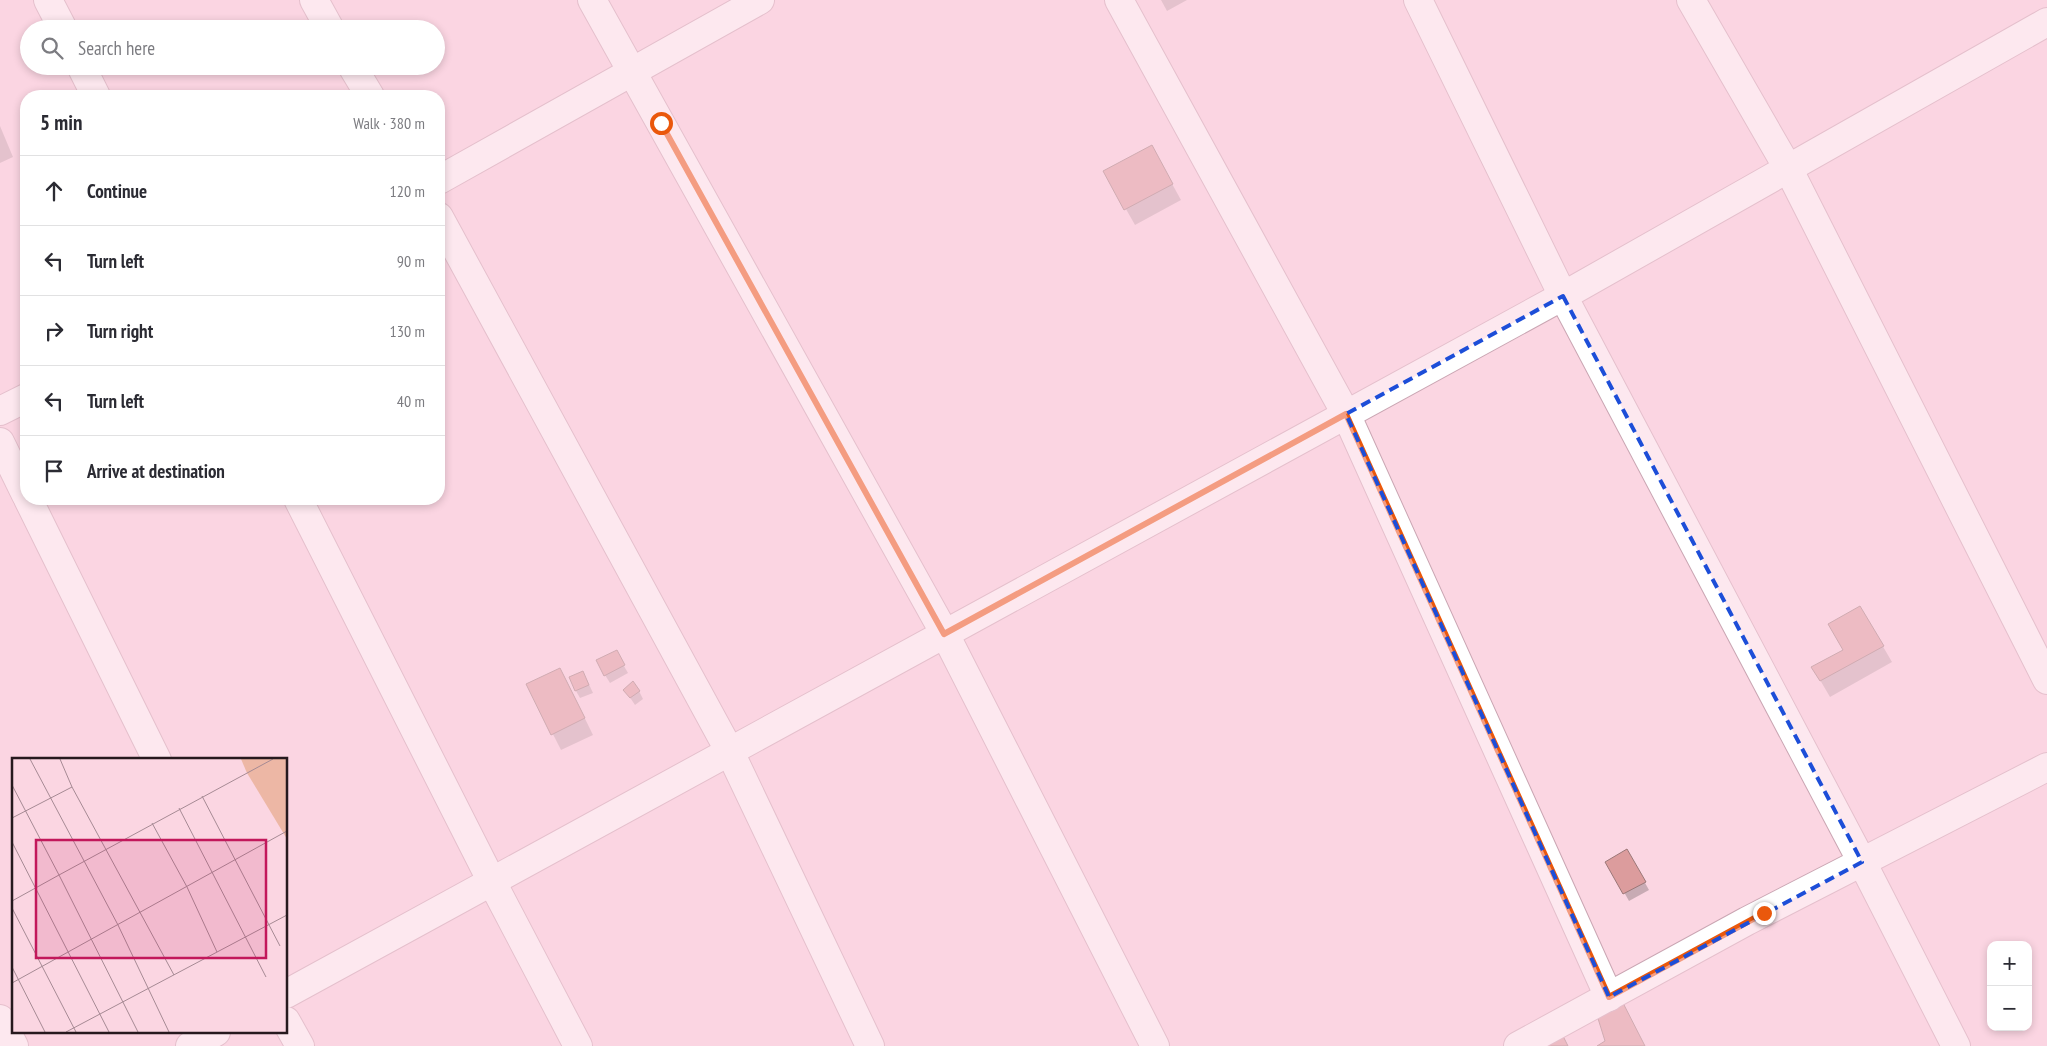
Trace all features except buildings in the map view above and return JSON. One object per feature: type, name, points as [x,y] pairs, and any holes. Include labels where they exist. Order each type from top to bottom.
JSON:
[{"type":"street","points":[[48,0],[58,20]]},
{"type":"street","points":[[314,0],[325,20]]},
{"type":"street","points":[[592,0],[944,634],[1155,1046]]},
{"type":"street","points":[[445,177],[760,0]]},
{"type":"street","points":[[1119,0],[1346,414],[1609,997]]},
{"type":"street","points":[[1418,0],[1563,296],[1862,862],[1956,1046]]},
{"type":"street","points":[[1691,0],[1789,170],[2047,680]]},
{"type":"street","points":[[288,993],[1563,296],[1789,170],[2047,22]]},
{"type":"street","points":[[86,75],[93,90]]},
{"type":"street","points":[[357,75],[366,90]]},
{"type":"street","points":[[445,228],[730,752],[870,1046]]},
{"type":"street","points":[[0,411],[20,401]]},
{"type":"street","points":[[0,442],[20,483]]},
{"type":"street","points":[[31,505],[155,758]]},
{"type":"street","points":[[301,505],[492,882],[578,1046]]},
{"type":"street","points":[[1518,1046],[1862,862],[2047,767]]},
{"type":"street","points":[[0,1019],[14,1046]]},
{"type":"street","points":[[288,1024],[300,1046]]},
{"type":"street","points":[[190,1046],[212,1034]]},
{"type":"highlighted area","points":[[1563,296],[1862,862],[1609,997],[1346,414]]},
{"type":"route","points":[[661,123],[944,634],[1346,414],[1609,997],[1764,913]]}]
